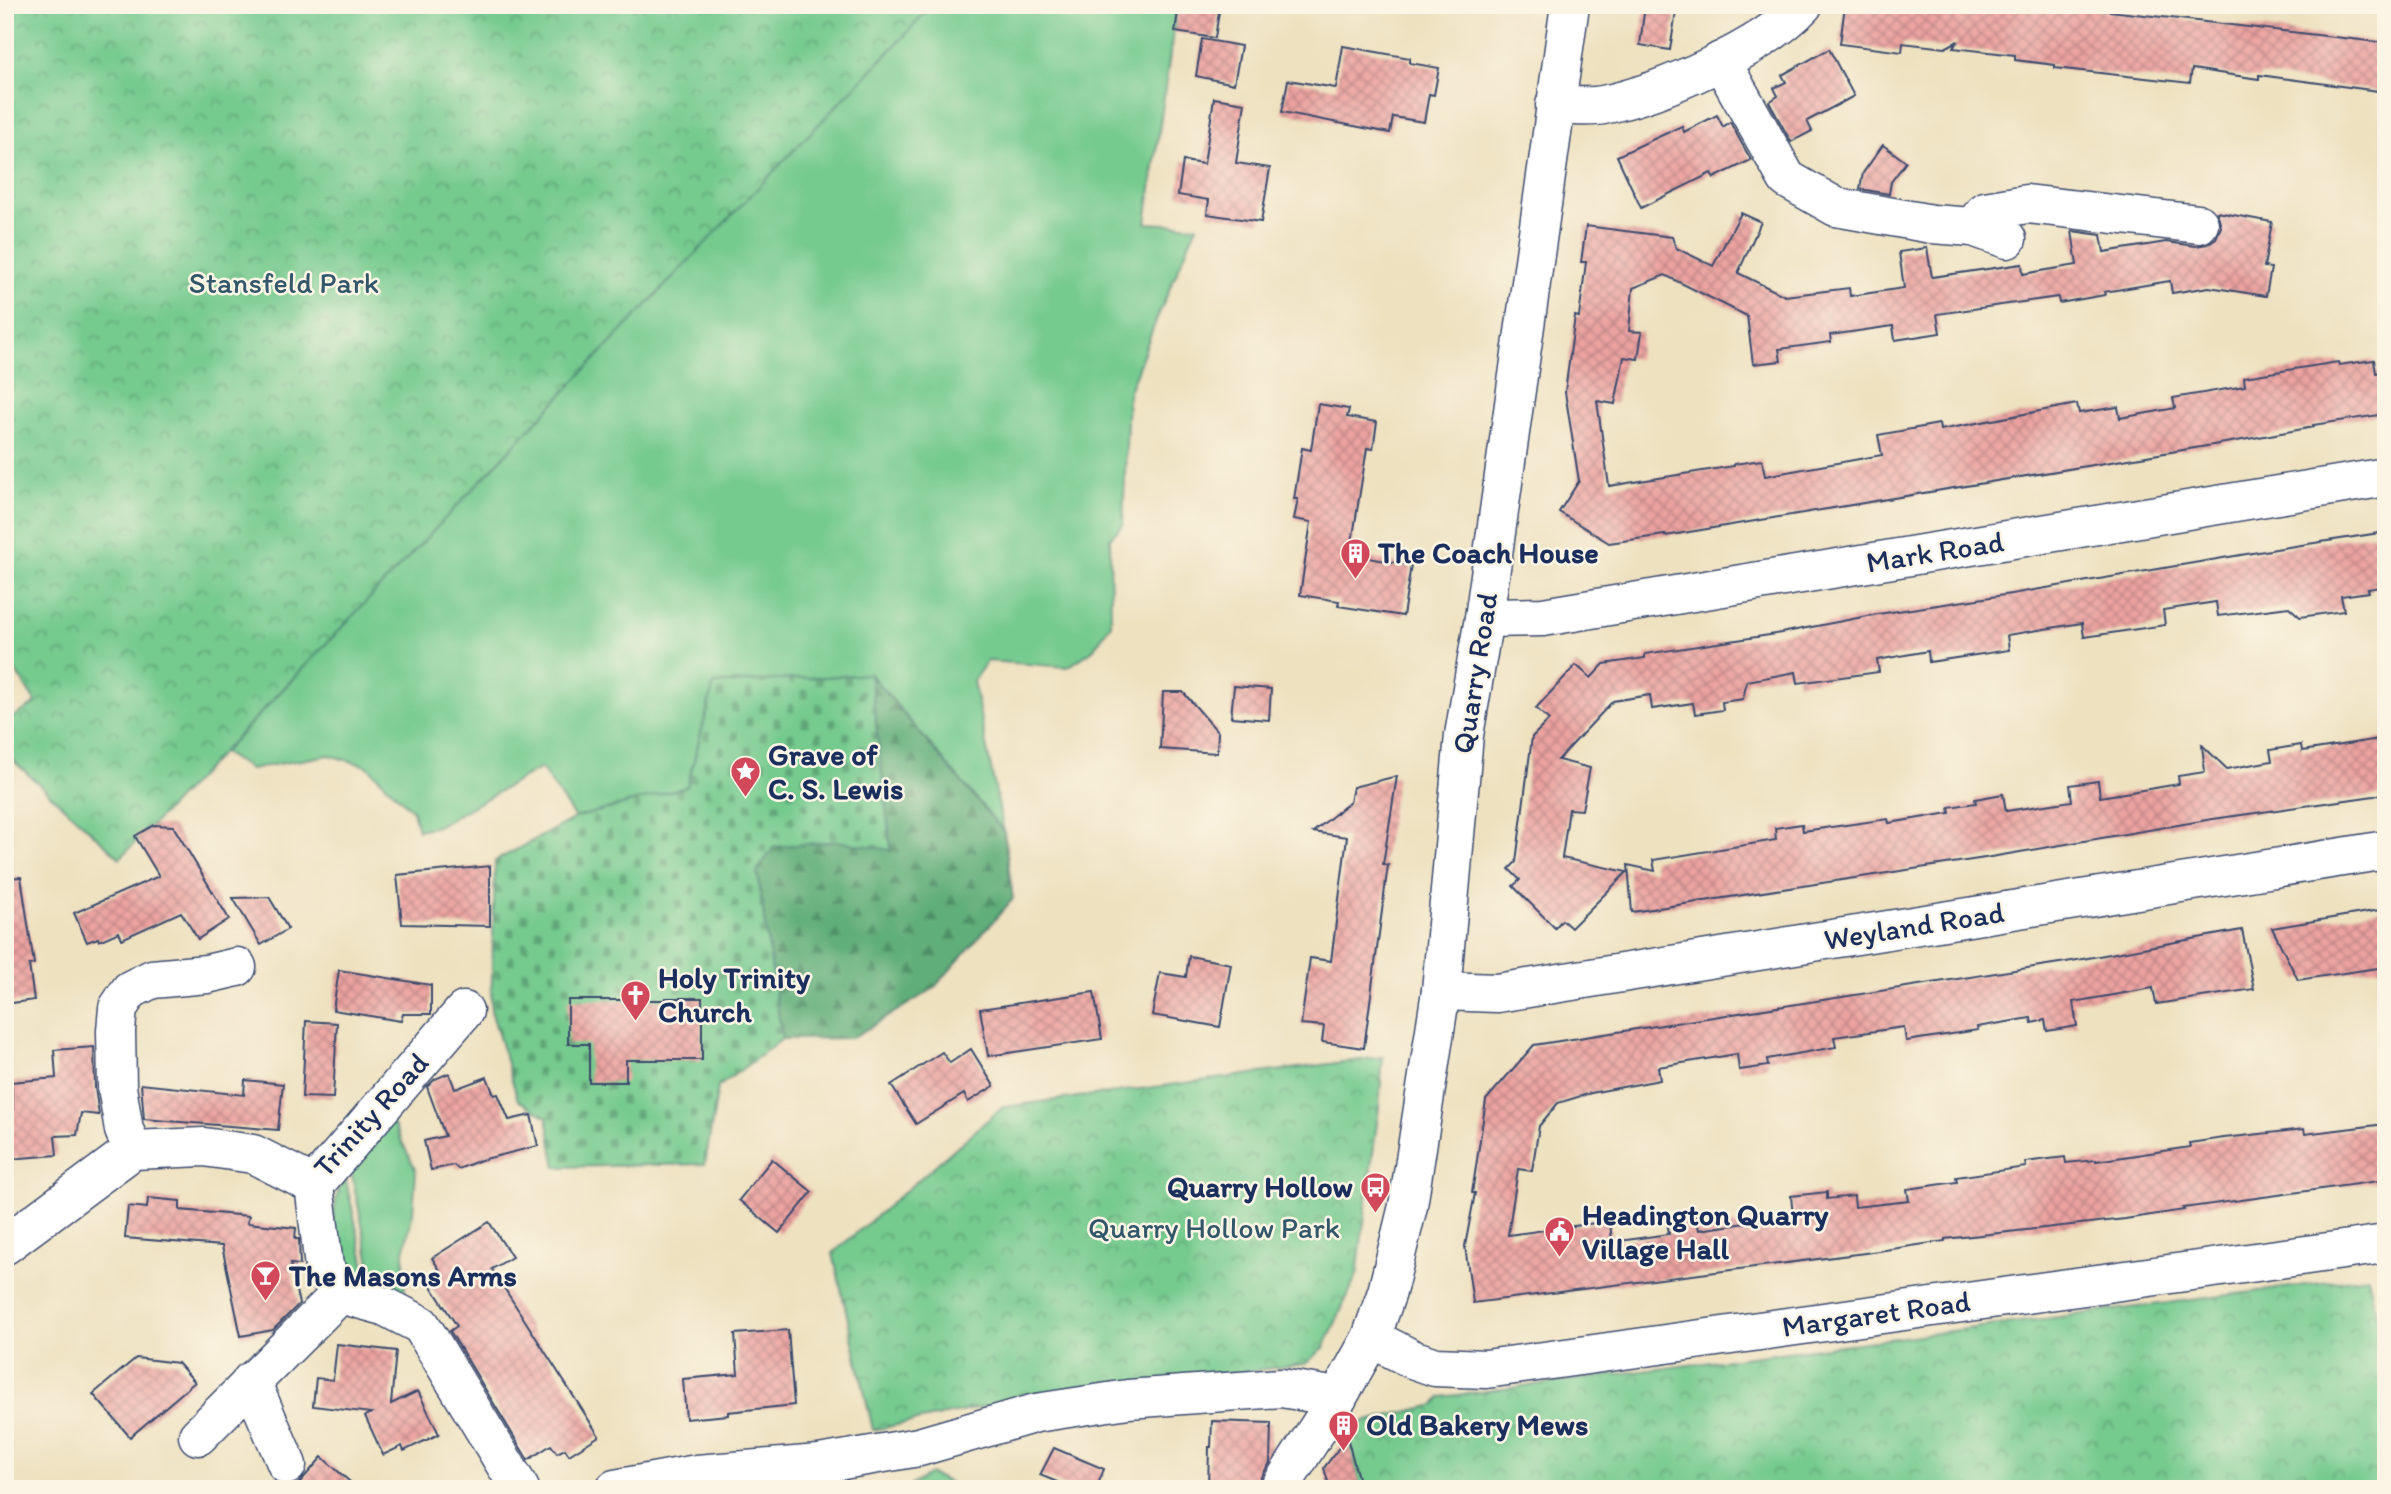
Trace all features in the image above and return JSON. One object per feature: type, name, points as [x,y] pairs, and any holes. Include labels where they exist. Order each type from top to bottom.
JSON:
[{"type":"street","name":"Quarry Road","points":[[1279,1489],[1308,1471],[1338,1397],[1371,1338],[1387,1292],[1408,1206],[1441,991],[1461,759],[1570,5]]},
{"type":"street","points":[[1555,105],[1600,106],[1639,96],[1721,61],[1789,21],[1803,5]]},
{"type":"street","points":[[1721,61],[1787,179],[1836,207],[1990,233],[1985,211],[2027,204],[2199,224]]},
{"type":"street","name":"Mark Road","points":[[1483,618],[1543,617],[2386,477]]},
{"type":"street","name":"Weyland Road","points":[[1441,991],[1497,993],[2386,850]]},
{"type":"street","points":[[5,1245],[133,1150],[124,1130],[117,1087],[118,1008],[130,990],[152,979],[207,974],[237,967]]},
{"type":"street","name":"Trinity Road","points":[[133,1150],[204,1147],[253,1154],[314,1185],[464,1011]]},
{"type":"street","points":[[314,1185],[324,1267],[340,1294],[384,1306],[421,1325],[520,1489]]},
{"type":"street","name":"Margaret Road","points":[[1371,1338],[1412,1359],[1436,1367],[1486,1369],[2386,1244]]},
{"type":"street","points":[[198,1436],[340,1294]]},
{"type":"street","points":[[251,1381],[287,1465]]},
{"type":"street","points":[[615,1489],[697,1474],[819,1464],[910,1448],[1036,1413],[1128,1399],[1281,1388],[1338,1397]]},
{"type":"green space","name":"Stansfeld Park","points":[[5,5],[931,5],[318,653],[120,858],[5,753],[5,722],[36,703],[5,654]]},
{"type":"green space","points":[[931,5],[1177,5],[1146,223],[1197,226],[1128,394],[1123,525],[1110,538],[1111,624],[1093,650],[1068,667],[987,661],[973,681],[1004,832],[870,674],[714,684],[687,787],[575,818],[541,768],[437,826],[418,830],[413,811],[367,766],[329,755],[250,769],[223,753],[743,202],[907,33]]},
{"type":"green space","points":[[870,674],[1004,832],[1013,899],[933,989],[852,1038],[782,1039],[757,871],[773,847],[839,841],[891,850]]},
{"type":"green space","points":[[870,674],[891,850],[838,841],[774,847],[757,871],[782,1039],[718,1087],[705,1164],[556,1167],[547,1117],[518,1100],[491,1010],[495,861],[575,818],[687,787],[714,684]]},
{"type":"green space","name":"Quarry Hollow Park","points":[[1383,1057],[1357,1275],[1324,1348],[1305,1364],[1012,1401],[873,1430],[833,1253],[1003,1107]]},
{"type":"green space","points":[[391,1119],[416,1171],[413,1212],[404,1252],[405,1305],[376,1292],[350,1166]]},
{"type":"green space","points":[[345,1177],[370,1288],[348,1268],[340,1255],[334,1233],[336,1198]]},
{"type":"green space","points":[[2368,1277],[2386,1356],[2386,1489],[1361,1489],[1347,1437],[1359,1423],[1435,1405],[1441,1397]]},
{"type":"green space","points":[[930,1474],[963,1489],[906,1488]]},
{"type":"building","points":[[1179,5],[1220,5],[1215,38],[1175,32]]},
{"type":"building","points":[[1645,5],[1677,5],[1670,50],[1640,45]]},
{"type":"building","points":[[1845,5],[2058,5],[2386,43],[2386,92],[2192,69],[2190,83],[2055,68],[2055,65],[2015,60],[2015,55],[1953,48],[1958,41],[1945,48],[1903,43],[1902,52],[1840,44]]},
{"type":"building","points":[[1202,39],[1241,46],[1234,84],[1196,76]]},
{"type":"building","points":[[1343,46],[1410,58],[1410,63],[1439,68],[1434,95],[1429,94],[1424,122],[1393,117],[1390,133],[1282,112],[1288,80],[1336,88]]},
{"type":"building","points":[[1829,49],[1854,96],[1807,121],[1812,131],[1791,142],[1769,102],[1778,96],[1774,88],[1786,82],[1782,75]]},
{"type":"building","points":[[1214,98],[1245,103],[1236,163],[1270,168],[1261,222],[1207,214],[1209,200],[1178,195],[1183,161],[1204,164]]},
{"type":"building","points":[[1717,115],[1723,127],[1730,122],[1751,160],[1714,178],[1711,173],[1641,208],[1617,156],[1682,126],[1684,132]]},
{"type":"building","points":[[1883,145],[1906,162],[1891,182],[1889,194],[1860,189],[1863,173]]},
{"type":"building","points":[[2217,212],[2272,222],[2264,267],[2271,268],[2266,296],[2209,287],[2172,293],[2170,281],[2059,303],[2058,297],[1937,314],[1940,333],[1895,340],[1893,326],[1830,335],[1831,342],[1779,349],[1781,361],[1753,364],[1747,316],[1665,275],[1633,288],[1629,331],[1642,332],[1638,359],[1624,357],[1615,404],[1597,401],[1609,486],[1762,460],[1765,476],[1882,455],[1878,435],[1939,424],[1940,430],[2077,404],[2079,413],[2118,407],[2120,418],[2175,408],[2173,398],[2245,386],[2244,377],[2338,362],[2339,365],[2374,360],[2376,373],[2386,372],[2386,414],[1665,536],[1609,543],[1559,512],[1579,481],[1565,392],[1575,316],[1579,317],[1586,262],[1581,262],[1586,226],[1672,237],[1676,248],[1713,266],[1741,213],[1761,222],[1738,273],[1785,296],[1849,288],[1850,296],[1904,288],[1899,252],[1927,248],[1932,277],[2022,264],[2023,274],[2077,265],[2072,231],[2101,235],[2104,252],[2166,242],[2196,246],[2207,244],[2216,238],[2221,227]]},
{"type":"building","points":[[1318,404],[1349,409],[1347,417],[1377,422],[1373,449],[1367,448],[1350,555],[1411,565],[1403,616],[1338,606],[1339,601],[1300,595],[1311,522],[1294,519],[1298,499],[1294,499],[1302,448],[1311,450]]},
{"type":"building","points":[[2386,532],[2386,586],[2368,589],[2369,592],[2341,596],[2344,611],[2300,617],[2289,607],[2218,616],[2216,602],[2163,610],[2165,625],[2084,637],[2082,623],[2007,635],[2009,650],[1929,662],[1928,651],[1877,660],[1879,672],[1798,683],[1796,672],[1747,681],[1743,699],[1722,702],[1723,710],[1695,714],[1693,703],[1652,709],[1650,695],[1613,701],[1558,760],[1590,768],[1582,810],[1569,809],[1562,858],[1627,872],[1571,928],[1562,920],[1555,928],[1513,886],[1520,880],[1509,869],[1516,862],[1532,737],[1549,720],[1536,708],[1576,665],[1591,678],[1604,664],[1645,658],[1645,654]]},
{"type":"building","points":[[1234,686],[1271,689],[1269,720],[1231,717]]},
{"type":"building","points":[[1163,692],[1183,692],[1218,732],[1217,753],[1160,749]]},
{"type":"building","points":[[2386,738],[2386,793],[2374,796],[2213,819],[1985,858],[1632,912],[1628,865],[1655,871],[1653,860],[1776,840],[1775,828],[1802,824],[1803,831],[1888,819],[1889,823],[1950,813],[1949,807],[1976,803],[1975,799],[2003,794],[2006,811],[2072,801],[2070,785],[2098,781],[2100,797],[2179,784],[2178,776],[2205,772],[2202,745],[2227,769],[2272,761],[2270,750],[2301,745],[2302,751]]},
{"type":"building","points":[[1397,776],[1383,864],[1388,865],[1364,1048],[1322,1042],[1324,1026],[1301,1024],[1310,958],[1331,961],[1347,837],[1313,832],[1350,802],[1353,787]]},
{"type":"building","points":[[154,825],[173,826],[229,919],[198,939],[181,912],[122,939],[119,932],[99,941],[98,938],[87,942],[74,913],[159,876],[135,836]]},
{"type":"building","points":[[490,866],[490,926],[402,924],[397,875]]},
{"type":"building","points":[[21,877],[34,964],[29,965],[34,1000],[5,1004],[5,878]]},
{"type":"building","points":[[269,897],[288,929],[261,945],[233,898]]},
{"type":"building","points":[[2386,909],[2386,967],[2298,980],[2272,928]]},
{"type":"building","points":[[2242,930],[2254,989],[2156,1004],[2153,988],[2073,1002],[2077,1026],[2047,1031],[2045,1020],[2032,1023],[2031,1018],[1977,1027],[1978,1030],[1906,1041],[1904,1027],[1834,1037],[1836,1047],[1767,1059],[1768,1066],[1739,1070],[1737,1054],[1658,1067],[1660,1080],[1591,1093],[1558,1103],[1539,1126],[1532,1171],[1518,1169],[1508,1235],[1610,1221],[1612,1242],[1669,1234],[1667,1220],[1696,1216],[1699,1230],[1793,1216],[1791,1196],[1827,1192],[1827,1199],[1854,1196],[1855,1207],[1909,1201],[1907,1189],[1957,1182],[1956,1177],[2026,1167],[2025,1162],[2065,1157],[2066,1163],[2096,1161],[2190,1147],[2189,1143],[2304,1129],[2305,1134],[2386,1124],[2386,1180],[2183,1208],[2184,1210],[2125,1219],[1945,1239],[1865,1253],[1473,1303],[1465,1246],[1475,1193],[1472,1193],[1486,1100],[1534,1045],[2066,962]]},
{"type":"building","points":[[1189,956],[1231,964],[1220,1027],[1152,1015],[1160,973],[1186,977]]},
{"type":"building","points":[[339,970],[431,985],[431,1014],[403,1014],[401,1021],[333,1010]]},
{"type":"building","points":[[1094,992],[1102,1039],[988,1056],[980,1009]]},
{"type":"building","name":"Holy Trinity Church","points":[[702,998],[702,1060],[626,1060],[626,1082],[589,1082],[589,1044],[568,1044],[568,1000]]},
{"type":"building","points":[[306,1021],[337,1023],[333,1098],[302,1097]]},
{"type":"building","points":[[94,1047],[99,1115],[81,1113],[77,1135],[55,1136],[57,1155],[9,1159],[5,1110],[13,1109],[11,1082],[56,1078],[54,1050]]},
{"type":"building","points":[[971,1049],[994,1086],[968,1102],[964,1094],[916,1124],[891,1085],[942,1052],[950,1063]]},
{"type":"building","points":[[449,1073],[455,1089],[487,1077],[509,1120],[531,1115],[538,1146],[481,1160],[458,1169],[454,1165],[431,1170],[424,1141],[445,1136],[427,1087],[435,1079]]},
{"type":"building","points":[[245,1080],[283,1084],[278,1130],[144,1119],[141,1084],[244,1095]]},
{"type":"building","points":[[772,1159],[812,1192],[779,1233],[739,1200]]},
{"type":"building","points":[[148,1198],[180,1201],[180,1210],[249,1216],[247,1223],[296,1228],[295,1239],[299,1239],[300,1265],[290,1264],[299,1304],[273,1330],[241,1336],[222,1246],[125,1238],[128,1206],[147,1208]]},
{"type":"building","points":[[489,1222],[512,1257],[492,1269],[599,1436],[569,1455],[565,1449],[557,1453],[551,1445],[528,1460],[450,1331],[457,1326],[429,1283],[443,1275],[432,1258]]},
{"type":"building","points":[[788,1330],[794,1405],[686,1419],[683,1379],[738,1374],[735,1334]]},
{"type":"building","points":[[337,1344],[396,1351],[391,1404],[418,1391],[439,1434],[404,1451],[402,1446],[383,1455],[365,1416],[371,1413],[313,1406],[316,1378],[333,1380]]},
{"type":"building","points":[[136,1358],[178,1363],[195,1382],[130,1437],[93,1394]]},
{"type":"building","points":[[1212,1421],[1271,1423],[1270,1463],[1257,1489],[1208,1489]]},
{"type":"building","name":"Old Bakery Mews","points":[[1347,1437],[1361,1489],[1330,1489],[1324,1468]]},
{"type":"building","points":[[1054,1448],[1104,1469],[1096,1489],[1074,1489],[1040,1475]]},
{"type":"building","points":[[322,1457],[358,1489],[294,1489]]},
{"type":"place","name":"The Coach House","points":[[1355,580]]},
{"type":"place","name":"Grave of C. S. Lewis","points":[[745,799]]},
{"type":"place","name":"Holy Trinity Church","points":[[635,1022]]},
{"type":"place","name":"Quarry Hollow","points":[[1376,1214]]},
{"type":"place","name":"Headington Quarry Village Hall","points":[[1559,1259]]},
{"type":"place","name":"The Masons Arms","points":[[266,1303]]},
{"type":"place","name":"Old Bakery Mews","points":[[1343,1452]]}]
